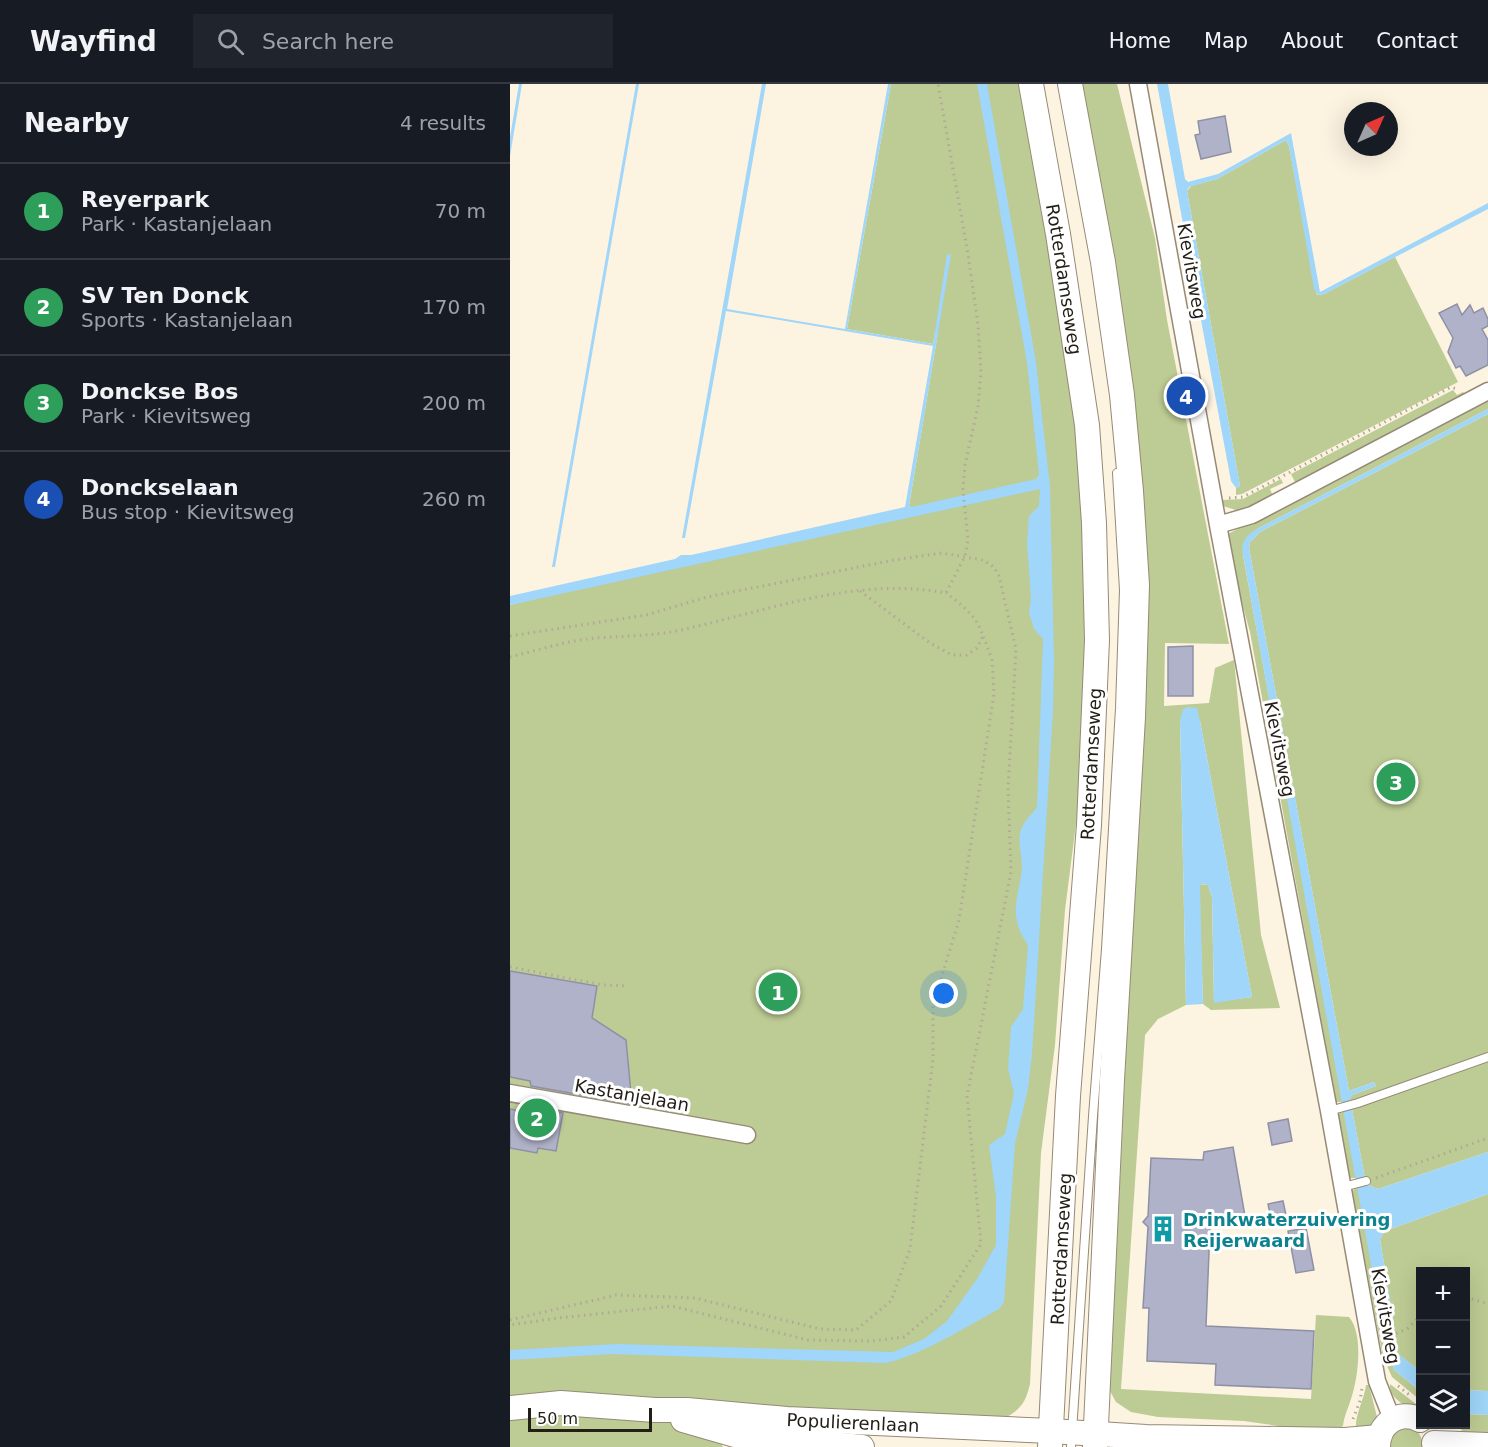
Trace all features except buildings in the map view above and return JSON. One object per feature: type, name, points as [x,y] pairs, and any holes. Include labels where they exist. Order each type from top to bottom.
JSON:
[{"type":"main road","name":"Rotterdamseweg","points":[[1031,84],[1058,234],[1087,425],[1094,523],[1096,629],[1094,724],[1089,825],[1068,1096],[1061,1441]]},
{"type":"main road","points":[[1070,84],[1103,262],[1122,395],[1137,585],[1133,717],[1112,1080],[1095,1441]]},
{"type":"main road","name":"Populierenlaan","points":[[510,1408],[561,1403],[687,1410],[1061,1441],[1353,1440],[1383,1434],[1398,1417],[1410,1416],[1416,1418]]},
{"type":"main road","name":"Populierenlaan","points":[[655,1410],[733,1441],[861,1447]]},
{"type":"main road","points":[[1431,1438],[1488,1445]]},
{"type":"street","name":"Kievitsweg","points":[[1138,84],[1213,499],[1349,1185],[1383,1434]]},
{"type":"street","points":[[1218,525],[1252,515],[1488,391]]},
{"type":"street","name":"Kastanjelaan","points":[[510,1093],[747,1135]]},
{"type":"lane","name":"Rotterdamseweg","points":[[1061,1441],[1093,1116],[1106,949],[1120,708],[1124,590],[1117,468]]},
{"type":"lane","points":[[1335,1109],[1488,1057]]},
{"type":"lane","points":[[1349,1185],[1367,1181]]},
{"type":"path","points":[[938,84],[968,254],[978,325],[981,372],[978,406],[965,465],[963,489],[967,509],[968,540],[965,556],[946,593]]},
{"type":"path","points":[[1213,499],[1243,497],[1451,387],[1461,390]]},
{"type":"path","points":[[510,636],[646,615],[708,597],[894,560],[942,553],[983,560],[994,567],[999,576],[1016,649],[1008,789],[1011,872],[967,1096],[981,1244],[941,1306],[904,1337],[872,1341],[808,1340],[672,1306],[510,1325]]},
{"type":"path","points":[[510,657],[594,638],[627,638],[679,631],[791,603],[859,590],[923,589],[946,593],[965,607],[980,625],[992,659],[992,705],[959,920],[933,1005],[933,1059],[910,1249],[891,1301],[856,1330],[820,1329],[695,1298],[616,1295],[510,1320]]},
{"type":"path","points":[[859,590],[930,643],[952,655],[967,655],[977,648],[983,636]]},
{"type":"path","points":[[510,967],[603,985],[627,986]]},
{"type":"path","points":[[1367,1181],[1488,1138]]},
{"type":"path","points":[[1470,1298],[1488,1304]]},
{"type":"path","points":[[1371,1339],[1385,1338],[1407,1329],[1416,1320]]},
{"type":"path","points":[[1353,1440],[1352,1422],[1360,1401],[1363,1380],[1374,1358]]},
{"type":"green space","points":[[891,84],[1022,84],[1073,386],[1088,604],[1082,777],[1065,910],[1055,1045],[1041,1153],[1028,1391],[1021,1405],[1003,1419],[878,1419],[850,1409],[795,1407],[766,1413],[510,1399],[510,605],[911,507],[909,506],[938,332],[935,332],[933,344],[847,329]]},
{"type":"green space","points":[[1076,84],[1117,84],[1155,238],[1167,320],[1229,644],[1165,643],[1164,706],[1209,703],[1215,668],[1234,660],[1261,935],[1280,1008],[1211,1010],[1203,1004],[1199,884],[1208,885],[1212,897],[1214,1002],[1252,997],[1200,721],[1180,720],[1186,1005],[1158,1019],[1145,1035],[1121,1389],[1311,1399],[1316,1315],[1349,1317],[1357,1334],[1357,1369],[1354,1390],[1343,1426],[1339,1428],[1300,1429],[1244,1421],[1158,1417],[1131,1412],[1116,1402],[1110,1391],[1144,669]]},
{"type":"green space","points":[[1286,140],[1317,295],[1324,294],[1395,257],[1458,382],[1242,494],[1236,495],[1236,488],[1240,486],[1187,191],[1191,186],[1217,179]]},
{"type":"green space","points":[[1453,390],[1457,395],[1463,392],[1465,394],[1296,484],[1291,474]]},
{"type":"green space","points":[[1488,397],[1488,409],[1257,529],[1243,555],[1343,1102],[1336,1102],[1250,632],[1238,588],[1228,534]]},
{"type":"green space","points":[[1488,414],[1488,1152],[1378,1189],[1366,1184],[1350,1098],[1352,1095],[1376,1086],[1374,1082],[1349,1091],[1249,548],[1250,542],[1260,532]]},
{"type":"green space","points":[[1281,479],[1283,483],[1270,489],[1273,496],[1248,509],[1239,511],[1223,506],[1222,500],[1243,499]]},
{"type":"green space","points":[[1345,1111],[1357,1178],[1350,1178],[1338,1114]]},
{"type":"green space","points":[[1358,1187],[1384,1331],[1394,1325],[1380,1239],[1385,1231],[1488,1194],[1488,1391],[1470,1390],[1470,1267],[1416,1267],[1416,1368],[1389,1347],[1394,1370],[1416,1388],[1416,1397],[1392,1377],[1383,1357],[1352,1191]]},
{"type":"green space","points":[[1390,1384],[1416,1404],[1416,1410],[1396,1398],[1390,1389]]},
{"type":"green space","points":[[1366,1385],[1369,1385],[1377,1417],[1373,1424],[1358,1432],[1356,1431],[1356,1420]]},
{"type":"green space","points":[[564,1413],[653,1418],[715,1434],[723,1447],[510,1447],[510,1417]]},
{"type":"green space","points":[[1470,1414],[1488,1415],[1488,1437],[1466,1437],[1461,1429],[1470,1429]]},
{"type":"green space","points":[[1403,1426],[1418,1432],[1422,1447],[1388,1447],[1389,1438]]},
{"type":"water","points":[[519,84],[522,84],[510,156],[510,137]]},
{"type":"water","points":[[636,84],[639,84],[555,567],[552,567]]},
{"type":"water","points":[[762,84],[766,84],[727,309],[845,329],[888,84],[891,84],[847,329],[933,344],[947,254],[951,255],[909,506],[911,507],[1036,479],[1039,474],[1027,363],[977,84],[987,84],[1036,362],[1050,486],[1054,658],[1053,711],[1032,1055],[1028,1089],[1015,1144],[1004,1302],[999,1309],[944,1340],[901,1359],[886,1363],[612,1354],[510,1360],[510,1350],[616,1344],[893,1352],[924,1339],[947,1321],[977,1279],[996,1245],[996,1197],[989,1145],[1005,1134],[1014,1093],[1008,1069],[1011,1027],[1023,1009],[1028,945],[1016,916],[1022,868],[1019,838],[1024,824],[1037,807],[1043,639],[1034,629],[1029,613],[1031,599],[1027,543],[1029,516],[1039,506],[1040,489],[510,605],[510,596],[675,559],[681,555],[691,555],[905,507],[933,346],[726,311],[685,538],[682,538]]},
{"type":"water","points":[[1157,84],[1168,84],[1185,179],[1188,182],[1218,174],[1291,133],[1320,292],[1488,203],[1488,209],[1324,294],[1318,295],[1314,289],[1289,146],[1286,140],[1217,179],[1189,187],[1187,191],[1240,486],[1236,488],[1231,481]]},
{"type":"water","points":[[1488,409],[1488,414],[1260,532],[1250,542],[1249,548],[1349,1091],[1374,1082],[1376,1086],[1352,1095],[1350,1098],[1366,1184],[1378,1189],[1488,1152],[1488,1194],[1385,1231],[1380,1239],[1394,1325],[1390,1330],[1383,1331],[1242,549],[1246,537],[1257,529]]},
{"type":"water","points":[[1197,708],[1200,721],[1252,997],[1214,1003],[1212,897],[1208,885],[1200,884],[1203,1004],[1186,1005],[1180,720],[1183,709]]},
{"type":"water","points":[[1388,1346],[1416,1368],[1416,1388],[1394,1370]]},
{"type":"water","points":[[1470,1390],[1488,1391],[1488,1415],[1470,1414]]},
{"type":"place","name":"Donckselaan","points":[[1186,396]]},
{"type":"place","name":"Donckse Bos","points":[[1396,782]]},
{"type":"place","name":"Reyerpark","points":[[778,992]]},
{"type":"place","name":"SV Ten Donck","points":[[537,1118]]},
{"type":"place","name":"Drinkwaterzuivering Reijerwaard","points":[[1163,1229]]}]
